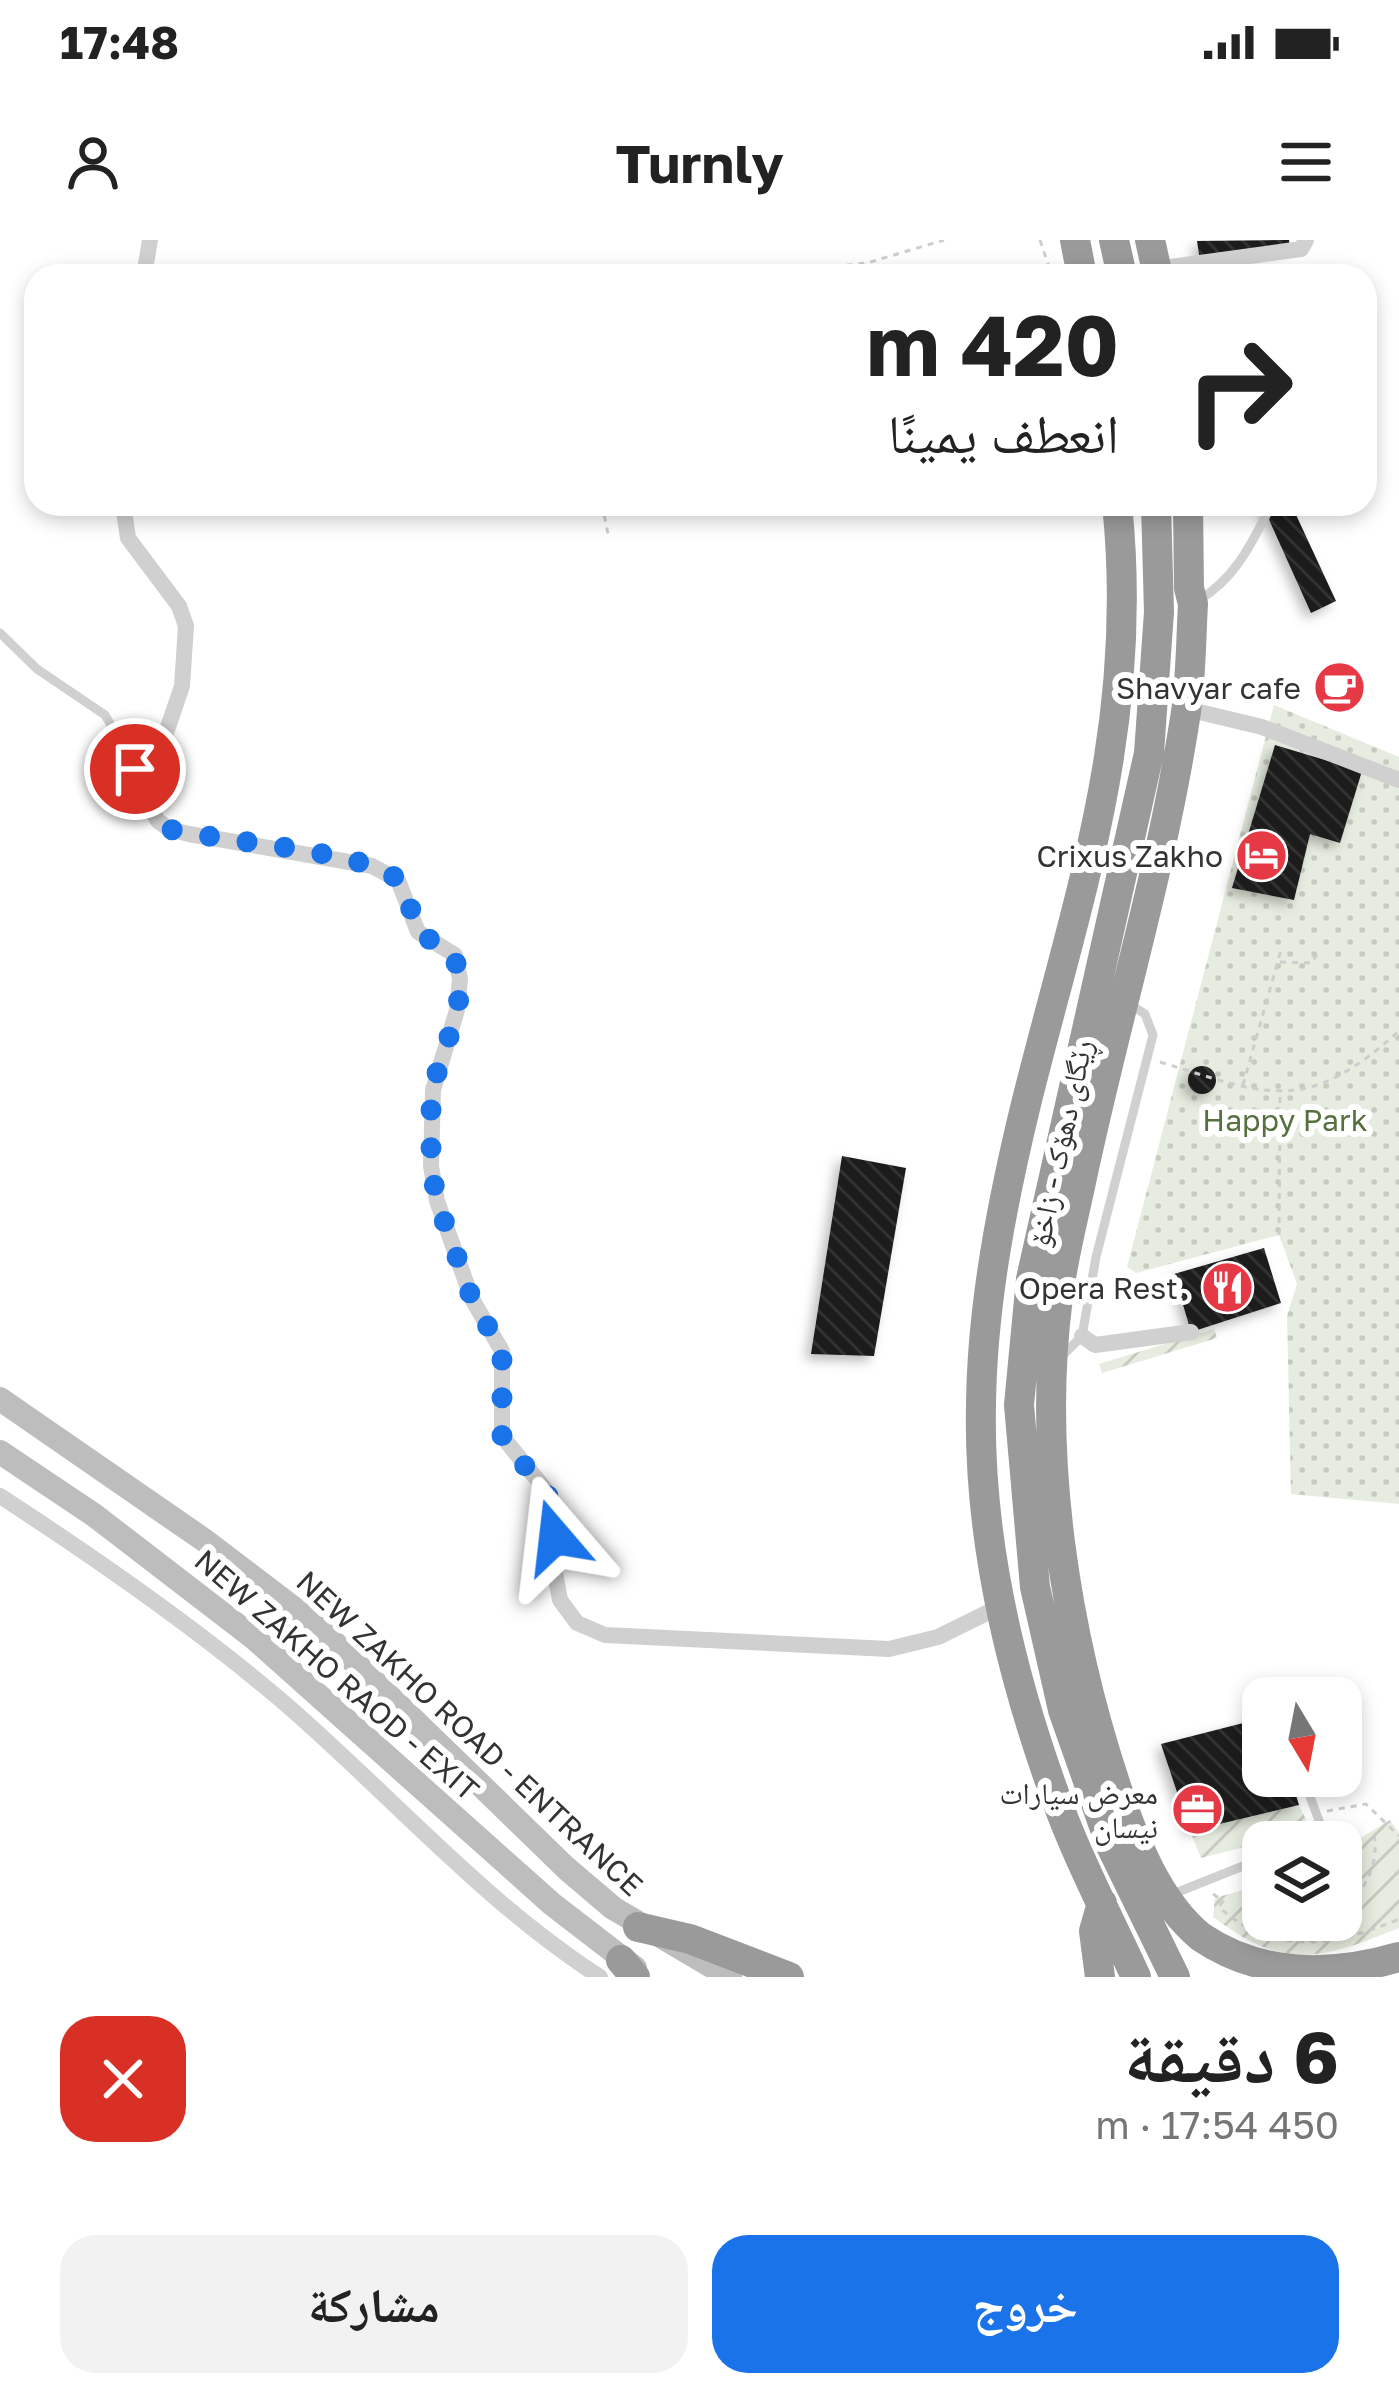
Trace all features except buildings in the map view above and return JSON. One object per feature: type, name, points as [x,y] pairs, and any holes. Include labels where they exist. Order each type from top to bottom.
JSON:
[{"type":"highway","name":"ڕێگای دهۆک - زاخۆ","points":[[1118,516],[1123,628],[1105,800],[1026,1104],[990,1291],[981,1406],[987,1508],[1001,1606],[1028,1717],[1062,1816],[1136,1977]]},
{"type":"highway","name":"ڕێگای دهۆک - زاخۆ","points":[[1157,516],[1149,753],[1031,1279],[1018,1405],[1039,1465],[1035,1587],[1063,1710],[1111,1846],[1175,1977]]},
{"type":"highway","points":[[1188,516],[1193,604],[1186,709],[1160,845],[1066,1252],[1039,1465],[1101,1743],[1130,1826],[1168,1896],[1205,1940],[1245,1964],[1311,1975],[1345,1972],[1399,1957]]},
{"type":"highway","points":[[1100,1977],[1094,1931],[1102,1903]]},
{"type":"highway","points":[[638,1927],[690,1939],[790,1977]]},
{"type":"main road","name":"NEW ZAKHO ROAD - ENTRANCE","points":[[0,1399],[204,1540],[316,1626],[566,1868],[638,1927],[730,1977]]},
{"type":"main road","name":"NEW ZAKHO RAOD - EXIT","points":[[0,1452],[182,1580],[336,1707],[619,1971],[649,1977]]},
{"type":"main road","points":[[400,1767],[430,1735]]},
{"type":"street","points":[[1155,262],[1300,249],[1306,240]]},
{"type":"street","points":[[125,516],[128,538],[179,606],[187,626],[182,686],[148,786],[148,804],[169,829],[302,850],[387,872],[404,889],[418,932],[454,955],[460,979],[458,1010],[436,1076],[431,1166],[437,1201],[472,1299],[502,1351],[502,1436],[548,1496],[556,1526],[554,1577],[563,1607],[577,1623],[605,1635],[889,1649],[938,1637],[1001,1606]]},
{"type":"street","points":[[1186,709],[1262,727],[1399,780]]},
{"type":"street","points":[[1082,1336],[1095,1346],[1191,1332]]},
{"type":"street","points":[[0,1496],[144,1594],[281,1700],[506,1906],[619,1971]]},
{"type":"lane","points":[[1156,648],[1175,619],[1223,586],[1245,557],[1266,516]]},
{"type":"lane","points":[[0,633],[37,669],[105,715],[148,786]]},
{"type":"lane","points":[[1054,1362],[1082,1336],[1096,1258],[1153,1035],[1145,1014],[1123,999]]},
{"type":"lane","points":[[1312,1797],[1319,1821]]},
{"type":"lane","points":[[1168,1896],[1242,1867]]},
{"type":"path","points":[[858,264],[944,240]]},
{"type":"path","points":[[604,516],[609,538]]},
{"type":"path","points":[[1243,1087],[1281,950]]},
{"type":"path","points":[[1278,962],[1312,963],[1318,952]]},
{"type":"path","points":[[1147,1058],[1243,1087],[1292,1094],[1327,1084],[1399,1030]]},
{"type":"path","points":[[1279,1235],[1280,1092]]},
{"type":"path","points":[[1319,1813],[1366,1804],[1399,1836]]},
{"type":"path","points":[[1362,1885],[1375,1858],[1374,1835]]},
{"type":"path","points":[[1199,1884],[1223,1901],[1219,1907],[1246,1929],[1271,1939],[1319,1944],[1345,1940],[1399,1919]]},
{"type":"path","points":[[1315,1941],[1319,1944]]},
{"type":"green space","name":"Happy Park","points":[[1274,705],[1399,757],[1399,1504],[1291,1494],[1287,1316],[1297,1284],[1279,1235],[1136,1273],[1127,1267]]},
{"type":"green space","points":[[1214,1329],[1217,1338],[1102,1373],[1099,1364]]},
{"type":"green space","points":[[1299,1805],[1307,1821],[1242,1821],[1242,1848],[1201,1858],[1190,1831]]},
{"type":"green space","points":[[1390,1820],[1399,1833],[1399,1928],[1346,1948],[1303,1955],[1252,1941],[1362,1941],[1362,1837]]},
{"type":"green space","points":[[1242,1890],[1242,1936],[1213,1917],[1215,1898]]},
{"type":"place","name":"Shavyar cafe","points":[[1340,688]]},
{"type":"place","name":"Crixus Zakho","points":[[1262,856]]},
{"type":"place","name":"Opera Rest.","points":[[1227,1288]]},
{"type":"place","name":"معرض سيارات نيسان","points":[[1197,1810]]},
{"type":"route","points":[[135,769],[148,786],[148,804],[169,829],[302,850],[387,872],[404,889],[418,932],[454,955],[459,965],[458,1010],[431,1106],[431,1166],[437,1201],[472,1299],[502,1351],[502,1436],[548,1496],[555,1537]]}]
